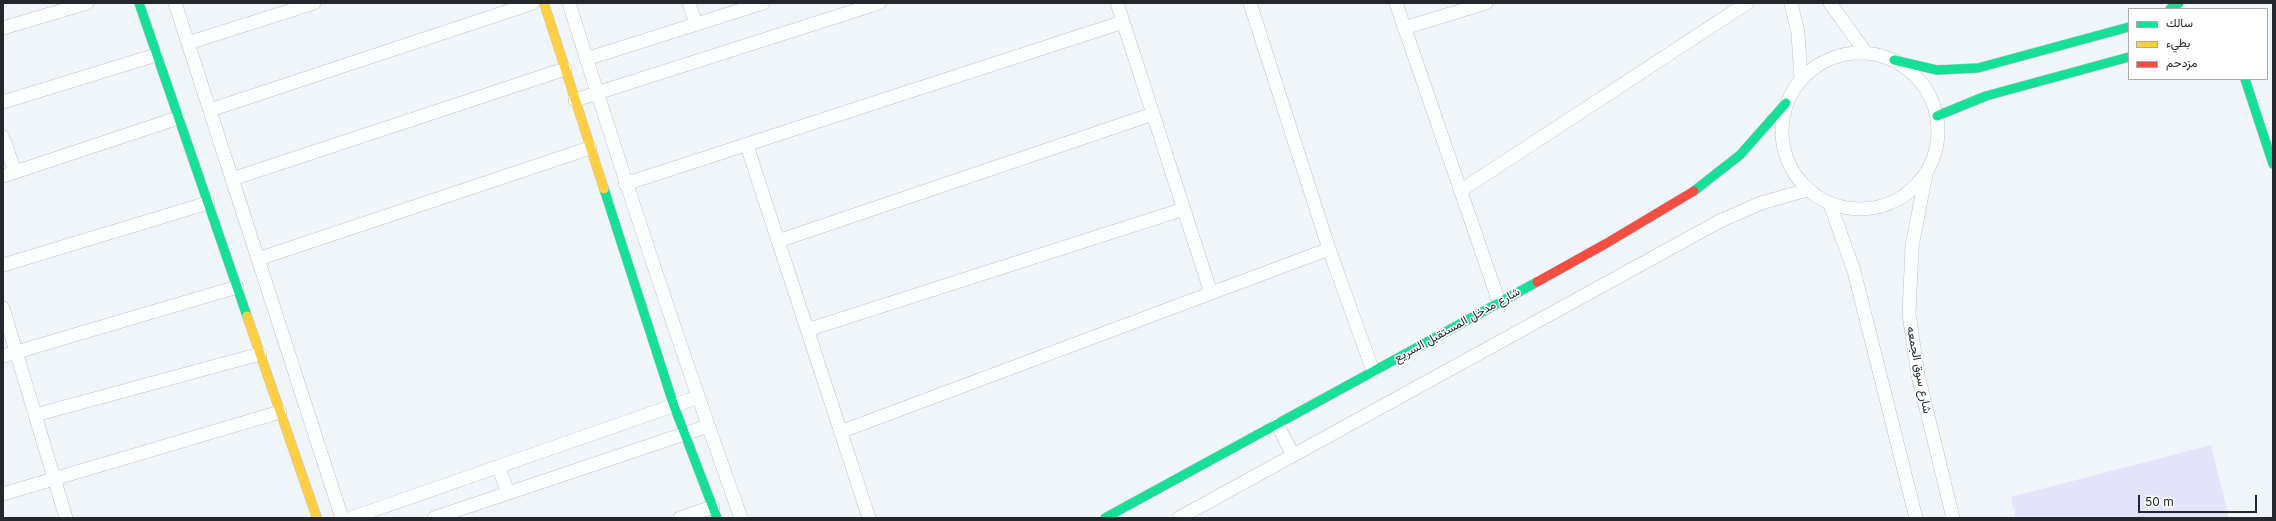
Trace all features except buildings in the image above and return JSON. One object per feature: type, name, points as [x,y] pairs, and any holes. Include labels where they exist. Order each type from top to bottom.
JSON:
[{"type":"street","points":[[3,28],[87,3]]},
{"type":"street","points":[[139,3],[317,518]]},
{"type":"street","points":[[175,3],[342,518]]},
{"type":"street","points":[[188,43],[314,3]]},
{"type":"street","points":[[210,110],[534,3]]},
{"type":"street","points":[[544,3],[674,406],[715,512],[680,518]]},
{"type":"street","points":[[569,3],[625,184],[741,518]]},
{"type":"street","points":[[689,3],[696,24]]},
{"type":"street","points":[[586,59],[763,3]]},
{"type":"street","points":[[575,100],[879,3]]},
{"type":"street","points":[[1117,3],[1211,293]]},
{"type":"street","points":[[1251,3],[1329,249],[1373,371]]},
{"type":"street","points":[[1396,3],[1499,302]]},
{"type":"street","points":[[1404,28],[1486,3]]},
{"type":"street","points":[[1460,190],[1747,3]]},
{"type":"street","points":[[1790,3],[1798,33],[1801,79]]},
{"type":"street","points":[[1830,3],[1866,53]]},
{"type":"street","points":[[625,184],[747,146],[1123,22]]},
{"type":"street","points":[[1894,60],[1917,77],[1933,102],[1937,116],[1937,145],[1927,172],[1917,184],[1892,203],[1861,210],[1830,204],[1807,190],[1792,168],[1784,142],[1782,116],[1786,103],[1801,79],[1824,61],[1852,53],[1866,53],[1938,70],[1978,68],[2128,27]]},
{"type":"street","points":[[3,102],[156,55]]},
{"type":"street","points":[[1937,116],[1986,96],[2128,57]]},
{"type":"street","points":[[232,179],[565,69]]},
{"type":"street","points":[[2245,80],[2273,164]]},
{"type":"street","name":"شارع مدخل المستقبل السريع","points":[[1105,518],[1607,243],[1714,177],[1754,141],[1786,103]]},
{"type":"street","points":[[778,241],[1153,114]]},
{"type":"street","points":[[3,136],[9,174],[178,118]]},
{"type":"street","points":[[747,146],[869,518]]},
{"type":"street","points":[[258,259],[590,148]]},
{"type":"street","name":"شارع سوق الجمعه","points":[[1927,172],[1912,246],[1909,314],[1918,375],[1953,518]]},
{"type":"street","points":[[1179,518],[1720,221],[1761,203],[1807,190]]},
{"type":"street","points":[[3,265],[208,203]]},
{"type":"street","points":[[1830,204],[1854,271],[1916,518]]},
{"type":"street","points":[[807,330],[1184,209]]},
{"type":"street","points":[[840,432],[1329,249]]},
{"type":"street","points":[[3,356],[237,287]]},
{"type":"street","points":[[3,308],[66,518]]},
{"type":"street","points":[[35,415],[260,354]]},
{"type":"street","points":[[351,518],[499,468],[698,397]]},
{"type":"street","points":[[3,494],[280,412]]},
{"type":"street","points":[[1277,424],[1293,455]]},
{"type":"street","points":[[434,518],[708,426]]},
{"type":"street","points":[[499,468],[508,493]]},
{"type":"shaded area","points":[[2211,445],[2229,518],[2016,518],[2011,497]]},
{"type":"traffic: fast","points":[[139,3],[247,316]]},
{"type":"traffic: fast","points":[[2172,8],[2179,3]]},
{"type":"traffic: fast","points":[[1894,60],[1937,70],[1978,68],[2128,27]]},
{"type":"traffic: fast","points":[[1937,116],[1986,96],[2128,57]]},
{"type":"traffic: fast","points":[[2245,80],[2273,164]]},
{"type":"traffic: fast","points":[[1694,191],[1740,155],[1786,103]]},
{"type":"traffic: fast","points":[[604,189],[674,406],[717,518]]},
{"type":"traffic: fast","points":[[1105,518],[1537,282]]},
{"type":"traffic: slow","points":[[544,3],[604,189]]},
{"type":"traffic: slow","points":[[247,316],[317,518]]},
{"type":"traffic: jam","points":[[1537,282],[1607,243],[1694,191]]}]
